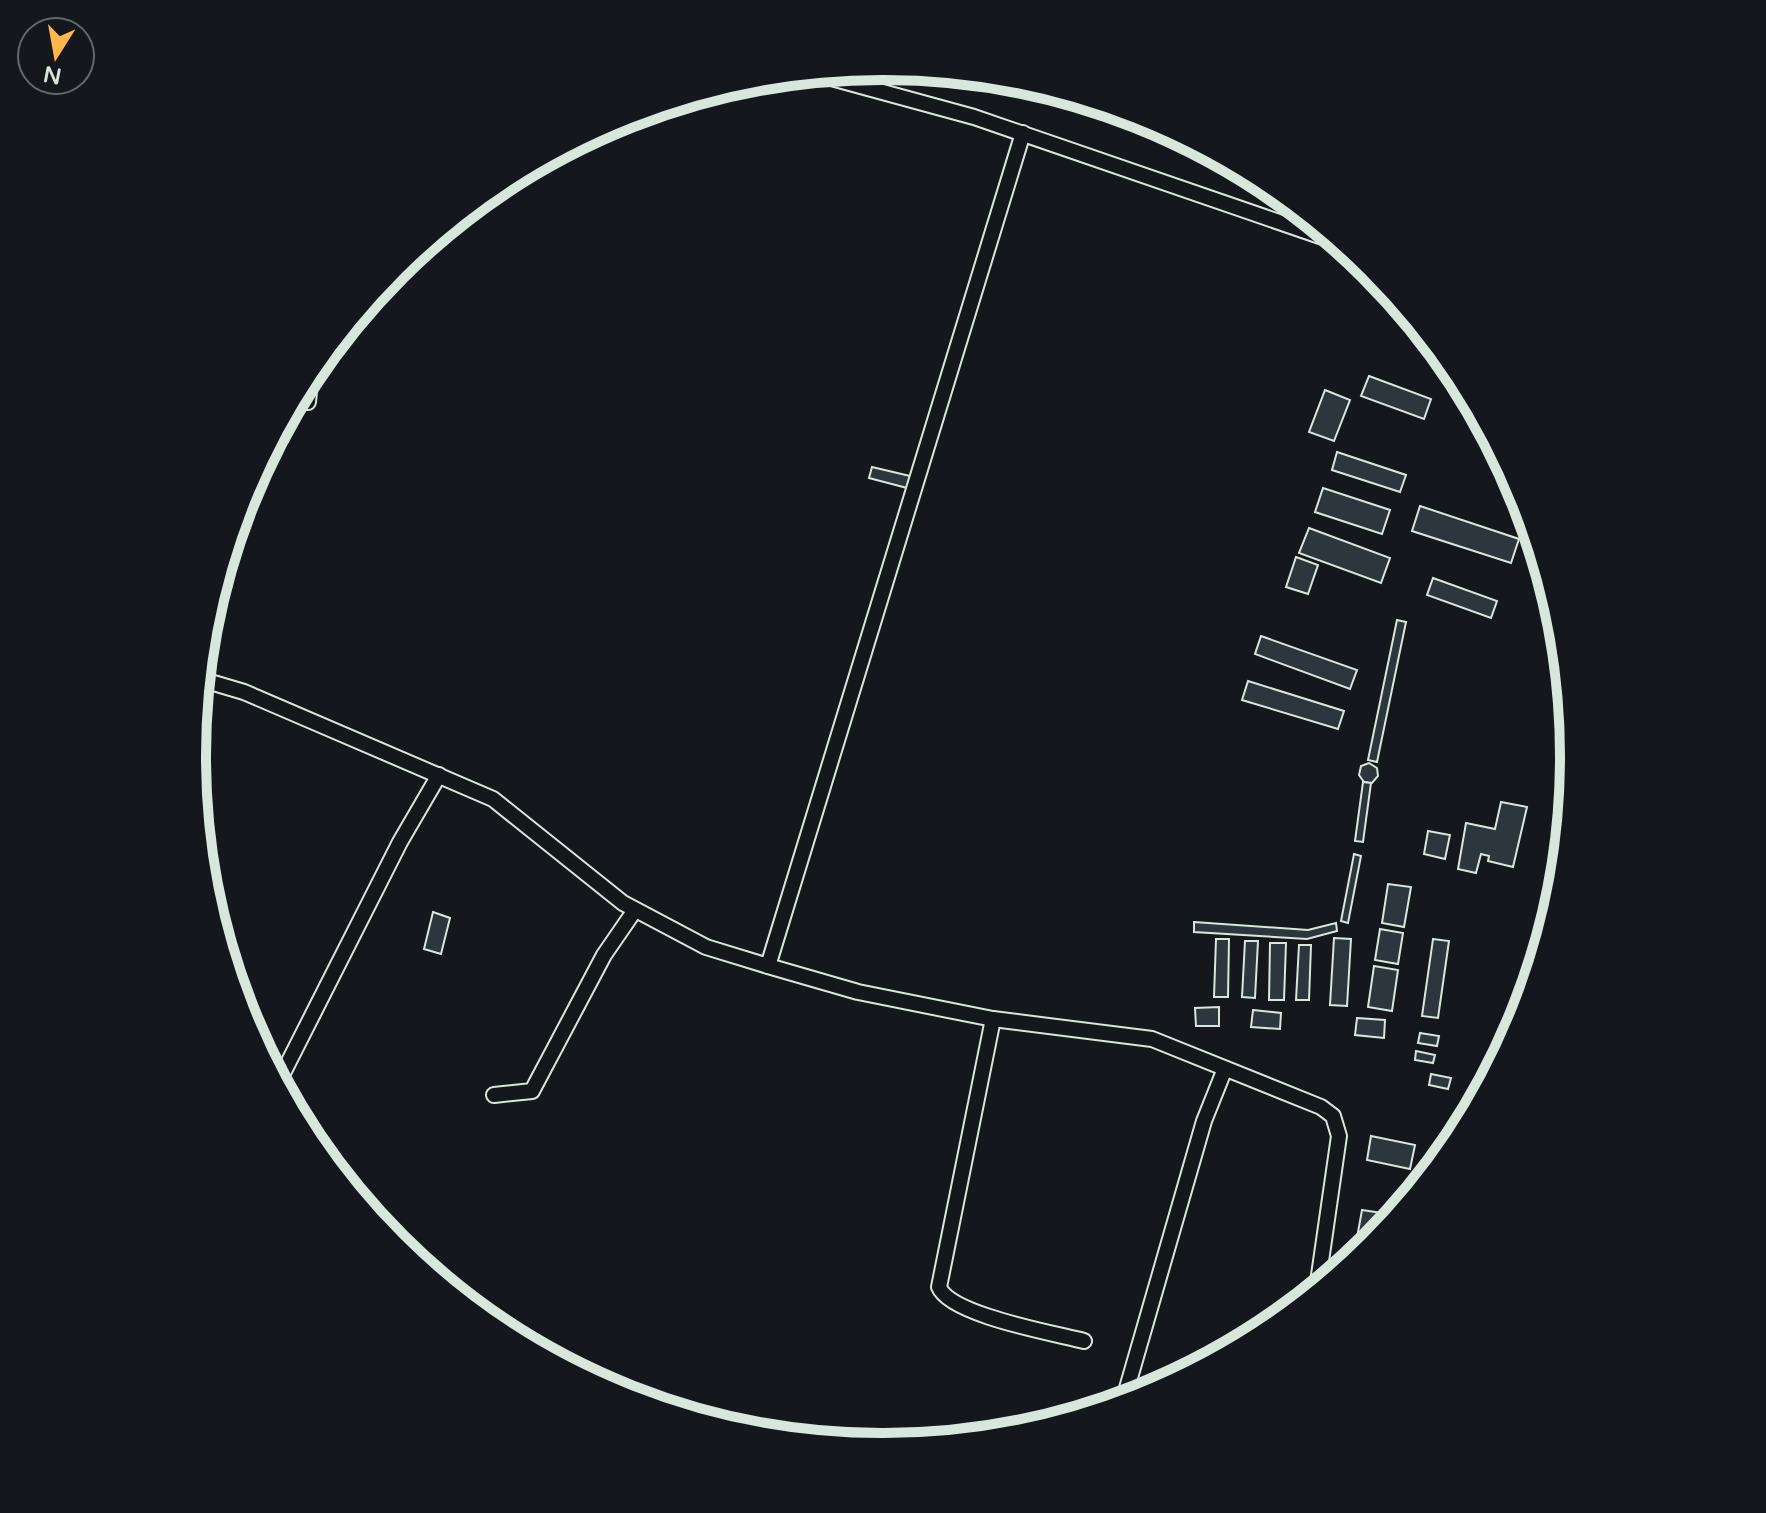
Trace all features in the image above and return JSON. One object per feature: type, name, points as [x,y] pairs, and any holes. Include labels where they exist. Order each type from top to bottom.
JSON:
[{"type":"street","points":[[844,81],[1023,133],[1310,233]]},
{"type":"street","points":[[768,966],[1023,133]]},
{"type":"street","points":[[211,682],[244,692],[439,775],[508,809],[595,883],[635,910],[706,947],[858,992],[993,1019],[1152,1039],[1181,1048],[1224,1071],[1321,1107],[1337,1125],[1338,1152],[1319,1273]]},
{"type":"street","points":[[284,1071],[400,842],[439,775]]},
{"type":"street","points":[[494,1095],[532,1091],[604,955],[635,910]]},
{"type":"street","points":[[993,1019],[939,1287],[945,1298],[965,1308],[1084,1341]]},
{"type":"street","points":[[1127,1387],[1204,1121],[1224,1071]]},
{"type":"building","points":[[1369,376],[1431,399],[1424,419],[1361,396]]},
{"type":"building","points":[[1325,390],[1350,400],[1334,441],[1309,432]]},
{"type":"building","points":[[1337,452],[1406,475],[1400,492],[1332,470]]},
{"type":"building","points":[[872,467],[910,476],[907,488],[869,478]]},
{"type":"building","points":[[1323,488],[1390,510],[1382,534],[1315,512]]},
{"type":"building","points":[[1420,506],[1519,539],[1511,563],[1412,531]]},
{"type":"building","points":[[1309,528],[1390,558],[1381,583],[1299,553]]},
{"type":"building","points":[[1296,557],[1318,565],[1308,594],[1286,587]]},
{"type":"building","points":[[1433,578],[1497,601],[1491,618],[1427,595]]},
{"type":"building","points":[[1397,620],[1406,622],[1377,762],[1368,760]]},
{"type":"building","points":[[1261,636],[1357,670],[1350,689],[1255,654]]},
{"type":"building","points":[[1248,681],[1344,711],[1338,729],[1242,700]]},
{"type":"building","points":[[1369,763],[1377,768],[1378,776],[1372,783],[1364,782],[1359,775],[1361,766]]},
{"type":"building","points":[[1363,782],[1371,783],[1363,842],[1355,841]]},
{"type":"building","points":[[1501,802],[1527,807],[1513,867],[1488,861],[1489,856],[1481,854],[1476,873],[1458,869],[1466,823],[1495,829]]},
{"type":"building","points":[[1428,831],[1450,835],[1445,859],[1424,854]]},
{"type":"building","points":[[1354,854],[1361,856],[1348,923],[1341,921]]},
{"type":"building","points":[[1388,884],[1411,887],[1404,927],[1382,923]]},
{"type":"building","points":[[433,912],[450,918],[441,954],[424,949]]},
{"type":"building","points":[[1194,922],[1308,930],[1336,923],[1337,931],[1307,939],[1194,932]]},
{"type":"building","points":[[1380,929],[1403,933],[1398,964],[1375,960]]},
{"type":"building","points":[[1334,938],[1351,939],[1347,1006],[1330,1005]]},
{"type":"building","points":[[1216,939],[1229,939],[1228,997],[1214,997]]},
{"type":"building","points":[[1433,939],[1449,941],[1438,1018],[1422,1016]]},
{"type":"building","points":[[1245,941],[1258,941],[1255,998],[1242,997]]},
{"type":"building","points":[[1270,943],[1286,943],[1284,1000],[1269,1000]]},
{"type":"building","points":[[1299,945],[1311,945],[1309,1000],[1296,1000]]},
{"type":"building","points":[[1374,966],[1398,970],[1392,1011],[1368,1007]]},
{"type":"building","points":[[1219,1007],[1219,1026],[1196,1026],[1195,1008]]},
{"type":"building","points":[[1253,1010],[1281,1013],[1280,1029],[1251,1027]]},
{"type":"building","points":[[1357,1018],[1385,1020],[1384,1038],[1355,1035]]},
{"type":"building","points":[[1420,1033],[1439,1036],[1437,1046],[1418,1043]]},
{"type":"building","points":[[1416,1051],[1435,1055],[1433,1063],[1415,1060]]},
{"type":"building","points":[[1431,1074],[1451,1078],[1448,1089],[1429,1085]]},
{"type":"building","points":[[1371,1136],[1415,1145],[1410,1169],[1367,1160]]},
{"type":"building","points":[[1362,1210],[1382,1213],[1361,1235],[1357,1239]]}]
